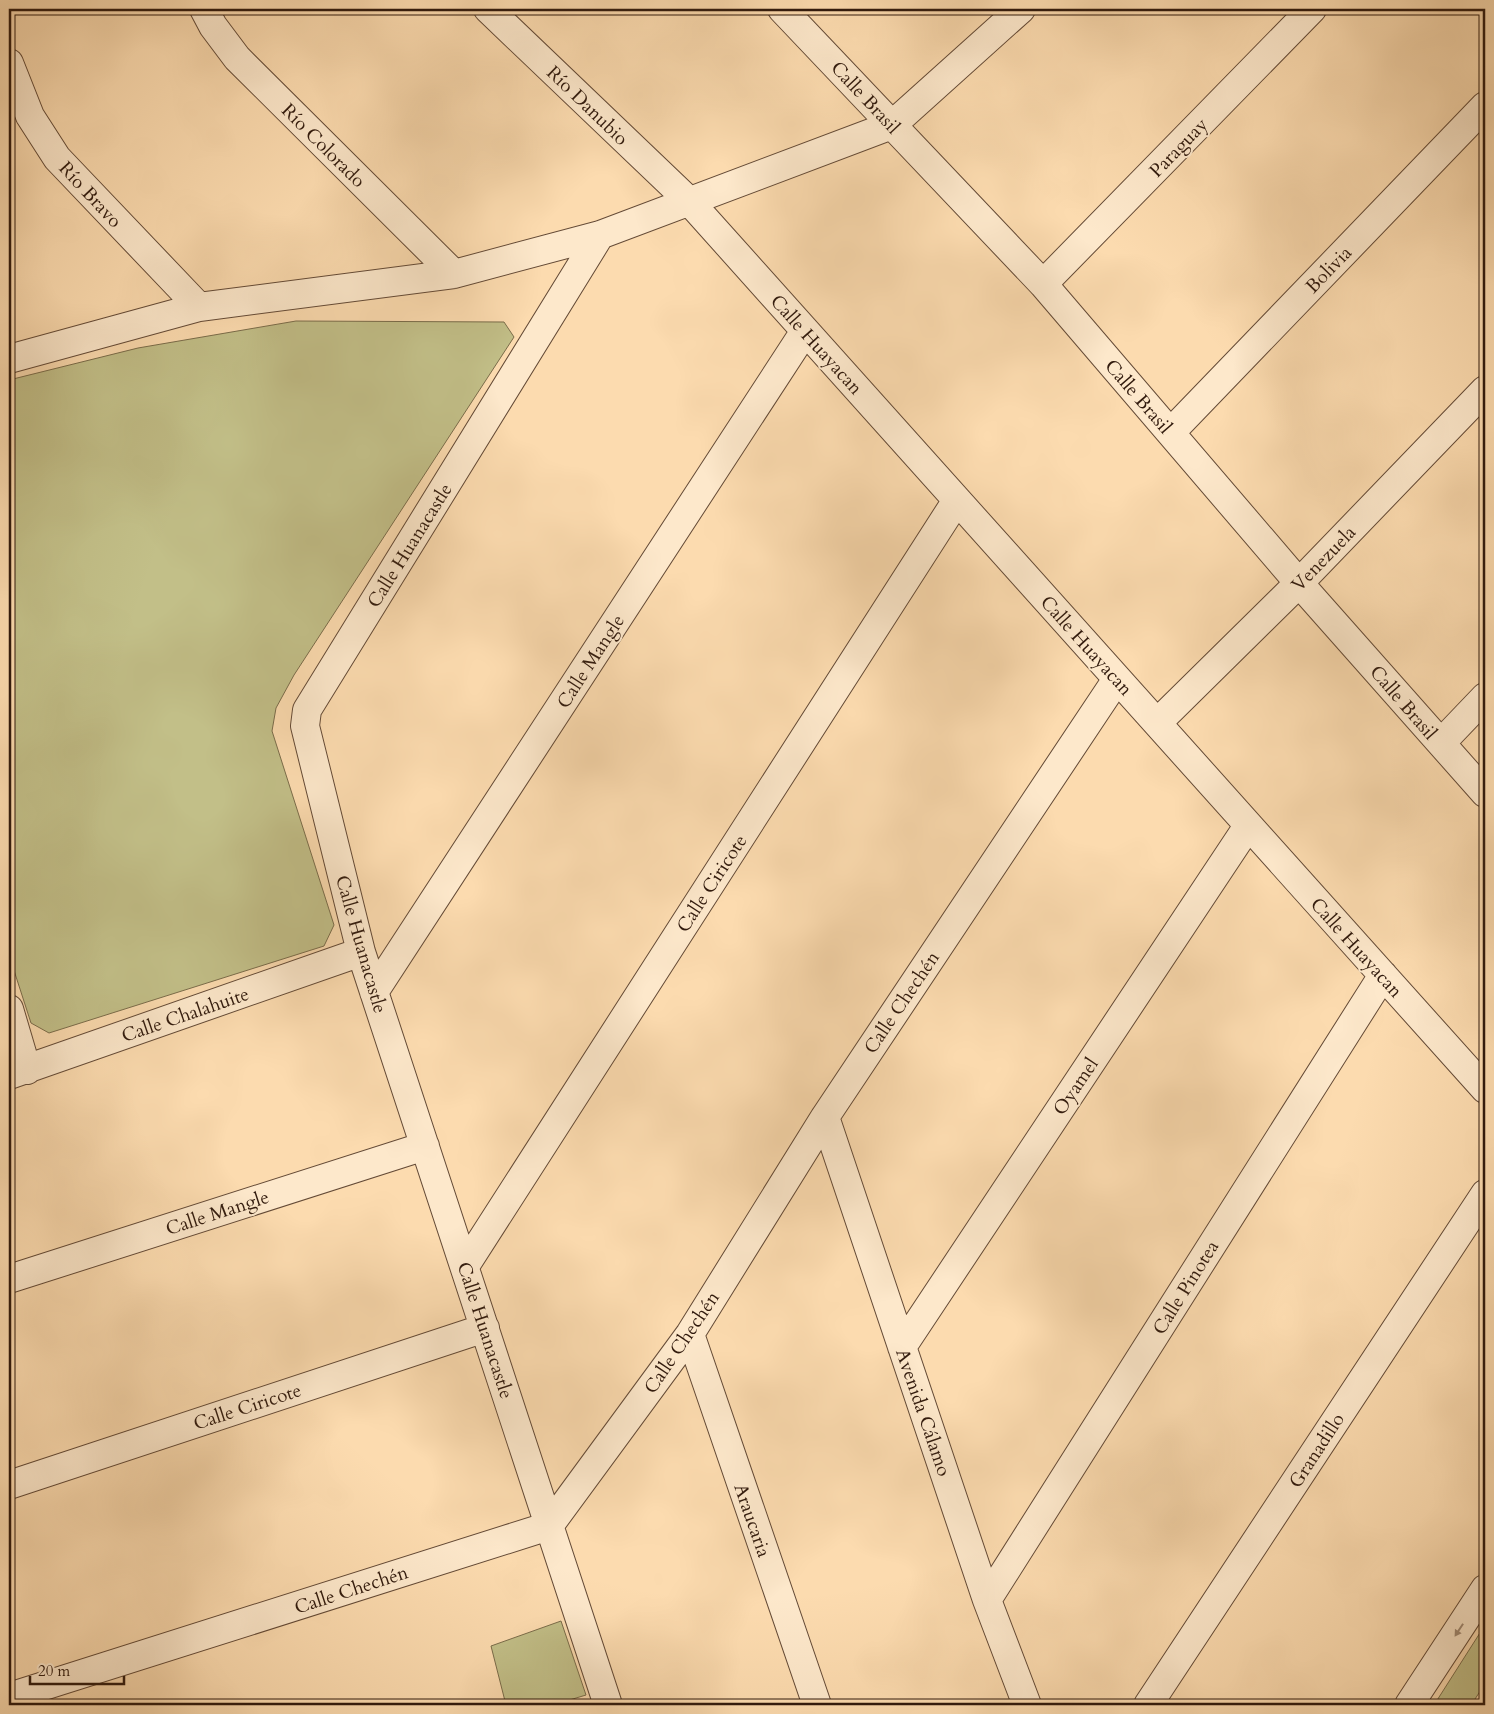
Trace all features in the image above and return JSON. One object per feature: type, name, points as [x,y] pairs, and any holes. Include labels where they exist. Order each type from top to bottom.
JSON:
[{"type":"street","name":"Río Colorado","points":[[204,9],[213,26],[237,58],[454,274]]},
{"type":"street","name":"Río Danubio","points":[[488,9],[689,201]]},
{"type":"street","name":"Calle Brasil","points":[[782,9],[1043,284],[1299,583],[1485,793]]},
{"type":"street","points":[[9,359],[199,308],[454,274],[600,234],[892,125],[1021,9]]},
{"type":"street","name":"Paraguay","points":[[1043,284],[1312,9]]},
{"type":"street","name":"Río Bravo","points":[[9,63],[30,116],[57,158],[199,308]]},
{"type":"street","name":"Bolivia","points":[[1171,432],[1485,106]]},
{"type":"street","name":"Calle Huayacan","points":[[689,201],[1485,1089]]},
{"type":"street","name":"Calle Huanacastle","points":[[600,234],[307,710],[305,718],[306,735],[361,952],[486,1328],[608,1705]]},
{"type":"street","name":"Calle Mangle","points":[[374,992],[805,331]]},
{"type":"street","name":"Venezuela","points":[[1157,723],[1299,583],[1485,390]]},
{"type":"street","name":"Calle Ciricote","points":[[465,1266],[957,500]]},
{"type":"street","name":"Calle Chechén","points":[[9,1697],[549,1526],[690,1334],[825,1117],[1117,678]]},
{"type":"street","points":[[1440,743],[1485,698]]},
{"type":"street","name":"Oyamel","points":[[902,1347],[1248,826]]},
{"type":"street","name":"Calle Chalahuite","points":[[18,1072],[361,952]]},
{"type":"street","name":"Calle Pinotea","points":[[987,1600],[1382,975]]},
{"type":"street","points":[[9,1009],[18,1072]]},
{"type":"street","name":"Avenida Cálamo","points":[[825,1117],[987,1600],[1027,1705]]},
{"type":"street","name":"Calle Mangle","points":[[9,1279],[425,1146]]},
{"type":"street","name":"Granadillo","points":[[1148,1705],[1485,1194]]},
{"type":"street","name":"Calle Ciricote","points":[[9,1485],[486,1328]]},
{"type":"street","name":"Araucaria","points":[[690,1334],[816,1705]]},
{"type":"street","points":[[1409,1705],[1485,1589]]},
{"type":"shaded area","points":[[296,321],[504,322],[514,337],[294,675],[276,708],[272,731],[334,925],[324,946],[49,1033],[31,1023],[9,955],[9,380],[138,348]]},
{"type":"shaded area","points":[[561,1621],[586,1695],[553,1705],[506,1705],[491,1646]]},
{"type":"shaded area","points":[[1485,1625],[1485,1684],[1471,1705],[1434,1705]]}]
